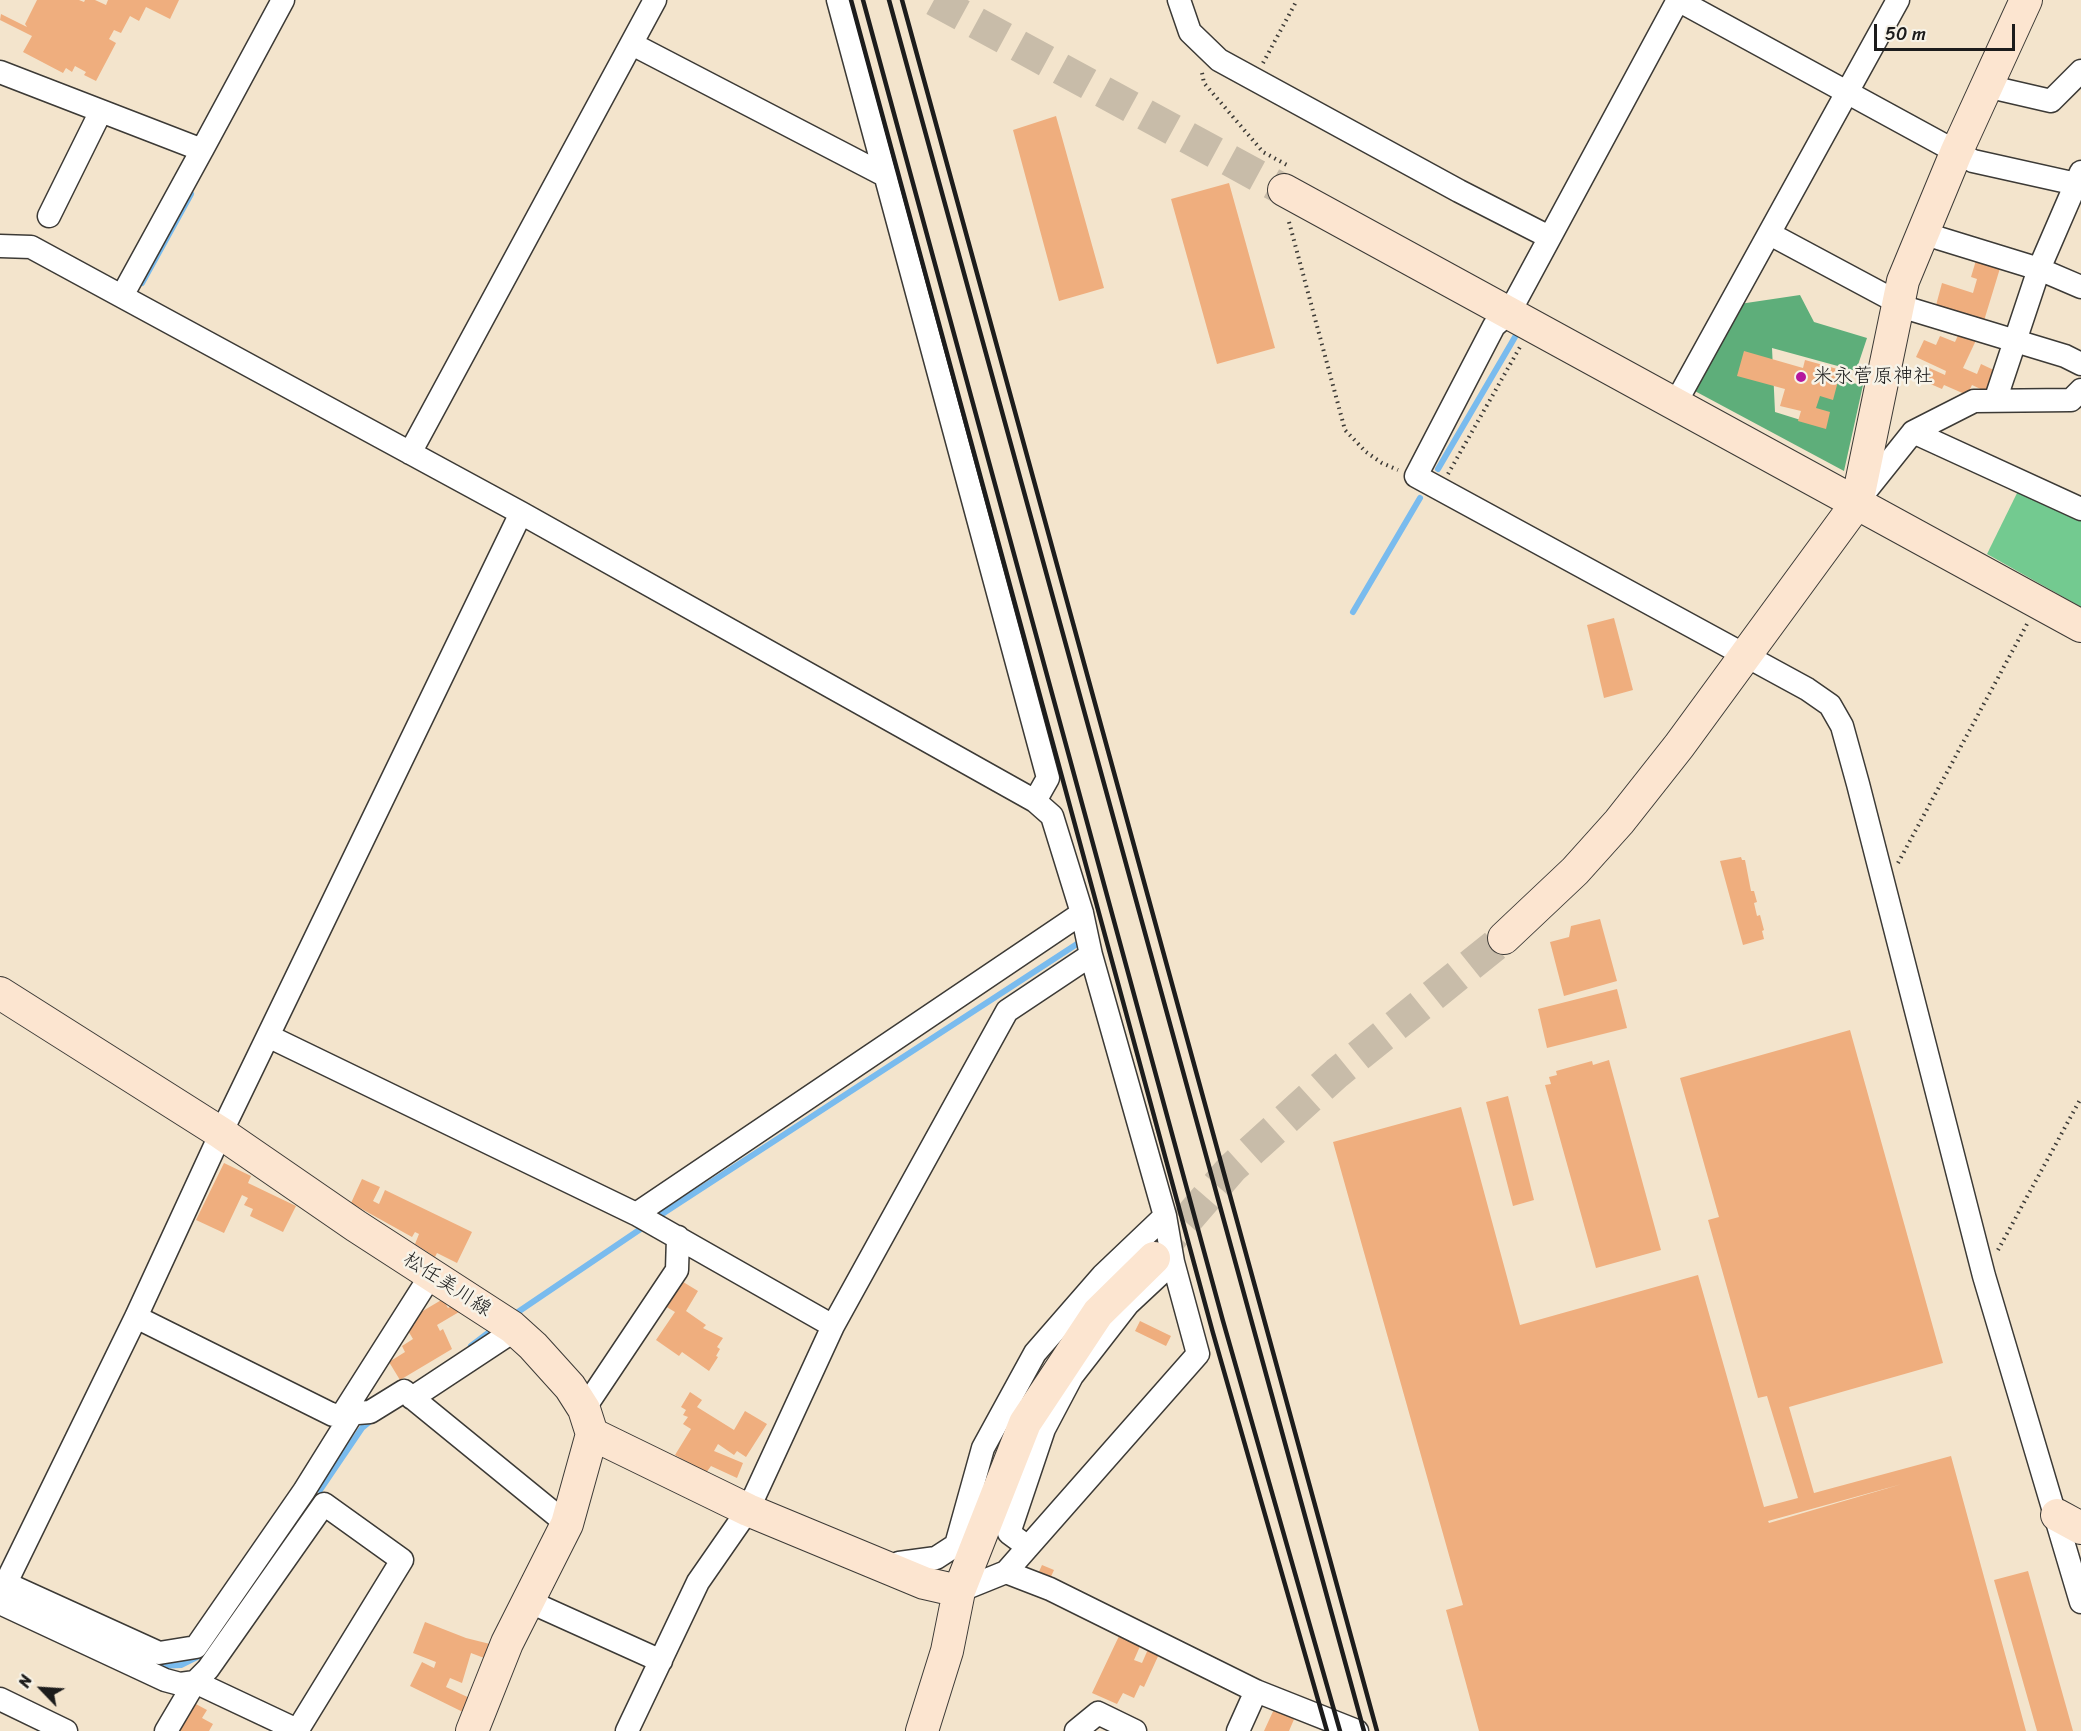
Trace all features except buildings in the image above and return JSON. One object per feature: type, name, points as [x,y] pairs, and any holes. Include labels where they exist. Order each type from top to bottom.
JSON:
[{"type":"street","points":[[122,296],[283,0]]},
{"type":"street","points":[[410,453],[655,0]]},
{"type":"street","points":[[838,0],[1048,778],[1035,801]]},
{"type":"street","points":[[1179,0],[1190,32],[1219,60],[1459,191],[1549,237]]},
{"type":"street","points":[[1520,319],[1549,237],[1678,0],[1973,161],[2080,180],[2039,269],[2013,341],[1995,401]]},
{"type":"street","points":[[1675,404],[1898,0]]},
{"type":"street","points":[[1857,503],[1897,303],[1922,233],[1956,153],[2026,0]]},
{"type":"street","points":[[632,44],[886,176]]},
{"type":"street","points":[[1986,86],[2051,101],[2081,71]]},
{"type":"street","points":[[0,72],[202,150]]},
{"type":"street","points":[[49,216],[101,111]]},
{"type":"street","points":[[1289,180],[1520,319],[2081,626]]},
{"type":"street","points":[[1922,233],[2039,269],[2081,287]]},
{"type":"street","points":[[1770,234],[1897,303],[2065,356],[2081,364]]},
{"type":"street","points":[[0,246],[31,247],[122,296],[521,513],[1035,801],[1052,816],[1082,913],[1091,956],[1165,1216],[1164,1260],[1198,1354],[1006,1572],[959,1591],[924,1583],[748,1510],[588,1422]]},
{"type":"street","points":[[1520,319],[1494,326],[1416,476],[1807,689],[1830,705],[1842,726],[1984,1276],[2069,1521],[2081,1602]]},
{"type":"street","points":[[1504,938],[1575,870],[1619,822],[1679,746],[1857,503],[1912,432],[1974,401],[2071,400],[2081,390]]},
{"type":"street","points":[[1912,432],[2081,509]]},
{"type":"street","points":[[2,1594],[136,1317],[221,1133],[521,513]]},
{"type":"street","points":[[636,1214],[1082,913]]},
{"type":"street","points":[[627,1731],[698,1582],[748,1510],[833,1326],[1007,1011],[1091,956]]},
{"type":"street","name":"松任美川線","points":[[0,993],[221,1133],[506,1324],[533,1346],[570,1387],[588,1422]]},
{"type":"street","points":[[268,1036],[636,1214],[833,1326]]},
{"type":"street","points":[[895,1571],[899,1563],[936,1558],[956,1545],[983,1448],[1035,1353],[1103,1275],[1165,1216]]},
{"type":"street","points":[[472,1731],[507,1643],[567,1524],[588,1422],[677,1270],[678,1237]]},
{"type":"street","points":[[1028,1547],[1009,1533],[1044,1429],[1072,1376],[1164,1260]]},
{"type":"street","points":[[922,1731],[947,1651],[959,1591],[1024,1424],[1098,1313],[1164,1260]]},
{"type":"street","points":[[2,1594],[159,1653],[196,1647],[304,1491],[347,1414],[431,1275]]},
{"type":"street","points":[[136,1317],[333,1415],[370,1412],[404,1391],[567,1524]]},
{"type":"street","points":[[412,1398],[506,1324]]},
{"type":"street","points":[[2,1594],[165,1680],[180,1684],[195,1682],[297,1730],[402,1560],[304,1491]]},
{"type":"street","points":[[166,1731],[195,1682],[208,1669],[324,1504]]},
{"type":"street","points":[[1006,1572],[1050,1589],[1256,1691],[1357,1731]]},
{"type":"street","points":[[528,1601],[661,1661]]},
{"type":"street","points":[[1238,1731],[1256,1691]]},
{"type":"street","points":[[0,1699],[66,1731]]},
{"type":"street","points":[[1076,1731],[1098,1713],[1136,1731]]},
{"type":"path","points":[[1255,78],[1297,0]]},
{"type":"path","points":[[1190,32],[1204,83],[1289,180]]},
{"type":"path","points":[[1298,222],[1287,216],[1345,430],[1366,452],[1382,464],[1416,476]]},
{"type":"path","points":[[1440,489],[1520,319]]},
{"type":"path","points":[[1884,890],[2039,603]]},
{"type":"path","points":[[1984,1276],[2081,1098]]},
{"type":"green space","points":[[1800,295],[1814,322],[1867,338],[1856,371],[1772,348],[1775,412],[1807,422],[1825,378],[1863,385],[1844,471],[1678,382],[1726,306]]},
{"type":"green space","points":[[2019,489],[2081,519],[2081,607],[1987,554]]},
{"type":"waterway","points":[[142,283],[191,194]]},
{"type":"waterway","points":[[1438,469],[1515,337]]},
{"type":"waterway","points":[[1353,612],[1420,498]]},
{"type":"waterway","points":[[656,1218],[1080,942]]},
{"type":"waterway","points":[[512,1316],[645,1226]]},
{"type":"waterway","points":[[471,1346],[496,1327]]},
{"type":"waterway","points":[[320,1490],[362,1428],[373,1419]]},
{"type":"waterway","points":[[289,1534],[304,1512]]},
{"type":"waterway","points":[[154,1663],[159,1666],[181,1665],[203,1654]]},
{"type":"tunnel","points":[[934,0],[1284,190]]},
{"type":"tunnel","points":[[1154,1258],[1232,1168],[1337,1073],[1504,938]]},
{"type":"railway","points":[[851,0],[1213,1333],[1327,1731]]},
{"type":"railway","points":[[863,0],[1223,1321],[1340,1731]]},
{"type":"railway","points":[[889,0],[1364,1731]]},
{"type":"railway","points":[[902,0],[1377,1731]]},
{"type":"place","name":"米永菅原神社","points":[[1801,377]]}]
